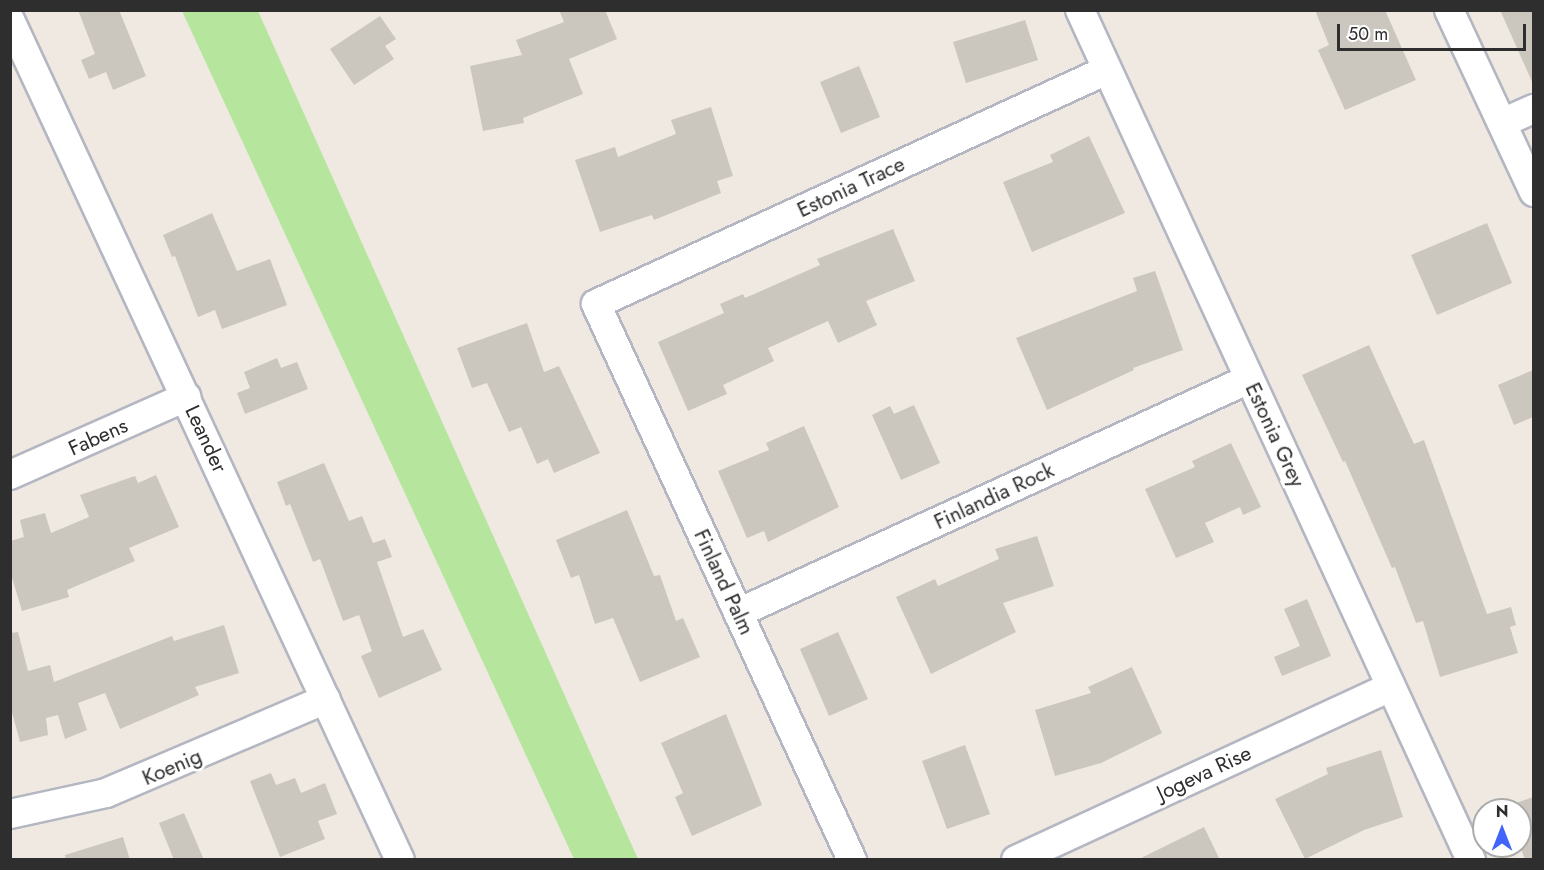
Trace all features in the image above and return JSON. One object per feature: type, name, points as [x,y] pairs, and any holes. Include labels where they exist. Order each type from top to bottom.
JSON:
[{"type":"street","name":"Estonia Grey","points":[[1080,10],[1471,860]]},
{"type":"street","points":[[1449,10],[1533,192]]},
{"type":"street","name":"Leander","points":[[10,20],[400,860]]},
{"type":"street","name":"Estonia Trace","points":[[596,304],[1107,70]]},
{"type":"street","points":[[1502,123],[1533,109]]},
{"type":"street","name":"Finland Palm","points":[[596,304],[852,860]]},
{"type":"street","name":"Finlandia Rock","points":[[738,613],[1250,379]]},
{"type":"street","name":"Fabens","points":[[10,475],[186,397]]},
{"type":"street","name":"Jogeva Rise","points":[[1016,860],[1391,687]]},
{"type":"street","name":"Koenig","points":[[10,814],[106,794],[326,699]]},
{"type":"green space","points":[[182,11],[258,11],[638,859],[574,859]]},
{"type":"building","points":[[78,10],[119,10],[146,76],[113,90],[106,72],[89,79],[81,60],[95,54]]},
{"type":"building","points":[[559,10],[605,10],[617,39],[569,59],[583,94],[523,118],[524,123],[483,131],[470,66],[522,55],[516,40],[564,22]]},
{"type":"building","points":[[1315,10],[1385,10],[1416,80],[1345,110],[1318,50],[1329,45]]},
{"type":"building","points":[[1500,10],[1533,10],[1533,84]]},
{"type":"building","points":[[380,16],[396,39],[385,46],[394,59],[354,85],[330,49]]},
{"type":"building","points":[[1025,20],[1038,60],[966,83],[953,42]]},
{"type":"building","points":[[859,66],[880,117],[841,133],[820,82]]},
{"type":"building","points":[[711,107],[733,176],[717,181],[721,193],[654,220],[652,215],[600,232],[575,160],[615,147],[618,157],[676,134],[671,120]]},
{"type":"building","points":[[1089,136],[1125,213],[1032,252],[1003,182],[1053,162],[1050,155]]},
{"type":"building","points":[[212,213],[237,271],[270,259],[287,305],[222,329],[215,310],[198,317],[175,256],[172,257],[163,235]]},
{"type":"building","points":[[1487,223],[1512,283],[1437,315],[1411,255]]},
{"type":"building","points":[[893,229],[915,281],[866,301],[877,325],[838,343],[828,321],[768,348],[774,361],[723,385],[727,394],[688,411],[658,342],[724,313],[720,304],[743,294],[745,298],[820,265],[817,259]]},
{"type":"building","points":[[1155,271],[1183,350],[1133,368],[1134,370],[1047,410],[1016,338],[1137,291],[1133,278]]},
{"type":"building","points":[[527,323],[544,372],[559,366],[600,453],[554,473],[548,459],[537,464],[521,427],[509,432],[487,383],[472,388],[457,348]]},
{"type":"building","points":[[1369,345],[1414,444],[1424,440],[1487,614],[1511,607],[1516,625],[1510,627],[1518,653],[1440,677],[1423,621],[1416,623],[1395,567],[1392,568],[1345,461],[1343,462],[1302,375]]},
{"type":"building","points":[[277,358],[281,368],[297,362],[308,389],[245,414],[237,393],[250,388],[244,372]]},
{"type":"building","points":[[1533,370],[1533,417],[1514,425],[1498,385]]},
{"type":"building","points":[[914,405],[940,463],[901,480],[872,415],[890,406],[894,414]]},
{"type":"building","points":[[804,426],[839,507],[768,542],[764,531],[747,538],[718,471],[769,450],[766,443]]},
{"type":"building","points":[[1231,443],[1261,507],[1243,515],[1240,507],[1205,523],[1214,542],[1176,558],[1145,489],[1195,467],[1192,461]]},
{"type":"building","points":[[324,463],[349,521],[362,516],[373,543],[385,539],[392,557],[377,562],[403,637],[423,629],[442,670],[379,698],[361,656],[372,651],[359,615],[343,621],[320,559],[313,562],[290,504],[286,506],[277,482]]},
{"type":"building","points":[[156,475],[179,527],[129,548],[135,561],[67,590],[69,597],[22,611],[10,571],[10,541],[24,537],[20,520],[45,513],[51,533],[89,517],[80,495],[135,476],[138,483]]},
{"type":"building","points":[[627,510],[654,576],[660,575],[676,621],[683,618],[700,657],[640,682],[613,618],[595,624],[579,575],[571,578],[556,540]]},
{"type":"building","points":[[1037,536],[1054,586],[1003,603],[1016,632],[931,674],[896,597],[935,579],[938,586],[999,559],[995,549]]},
{"type":"building","points":[[1307,599],[1331,656],[1282,676],[1274,657],[1300,646],[1284,609]]},
{"type":"building","points":[[224,625],[239,673],[195,687],[199,695],[120,729],[105,693],[78,703],[87,730],[65,739],[58,715],[46,718],[48,735],[20,742],[10,705],[10,633],[18,632],[28,671],[50,665],[54,682],[172,636],[174,641]]},
{"type":"building","points":[[838,632],[868,699],[829,716],[800,649]]},
{"type":"building","points":[[1132,667],[1162,733],[1101,763],[1055,776],[1035,710],[1091,693],[1088,687]]},
{"type":"building","points":[[726,714],[762,805],[692,836],[675,797],[683,793],[661,743]]},
{"type":"building","points":[[965,745],[990,814],[947,829],[922,761]]},
{"type":"building","points":[[1381,750],[1403,817],[1364,830],[1305,859],[1275,799],[1328,774],[1326,768]]},
{"type":"building","points":[[271,773],[276,785],[295,778],[301,793],[325,783],[337,814],[318,821],[325,839],[280,857],[250,781]]},
{"type":"building","points":[[1533,797],[1533,860],[1525,860],[1524,858],[1532,858],[1530,798]]},
{"type":"building","points":[[184,813],[204,860],[174,860],[159,823]]},
{"type":"building","points":[[1204,827],[1220,860],[1137,860]]},
{"type":"building","points":[[123,837],[130,860],[66,860],[65,855]]}]
